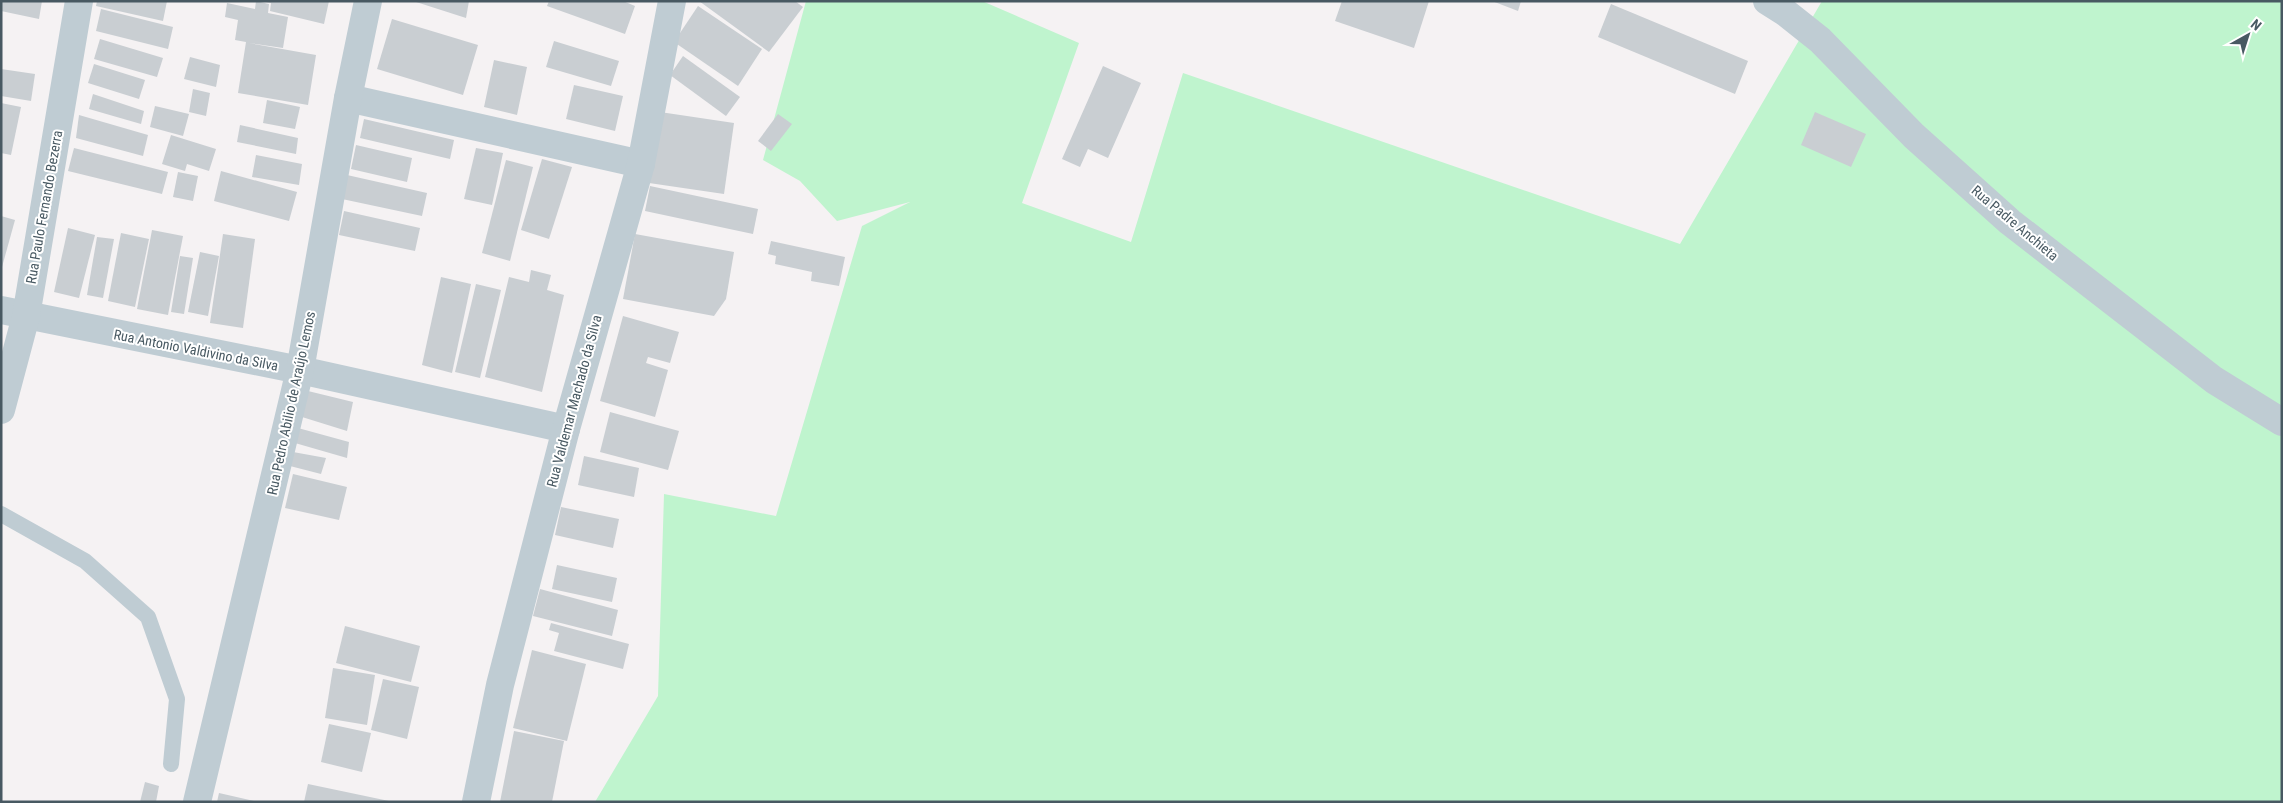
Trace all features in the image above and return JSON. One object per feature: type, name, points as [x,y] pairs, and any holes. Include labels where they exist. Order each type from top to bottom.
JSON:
[{"type":"street","name":"Rua Paulo Fernando Bezerra","points":[[1,410],[14,313],[79,1]]},
{"type":"street","name":"Rua Pedro Abilio de Araújo Lemos","points":[[197,802],[300,370],[348,98],[368,1]]},
{"type":"street","name":"Rua Valdemar Machado da Silva","points":[[476,802],[500,685],[566,428],[641,164],[672,1]]},
{"type":"street","name":"Rua Padre Anchieta","points":[[1767,1],[1786,13],[1820,40],[1914,136],[2010,222],[2214,380],[2282,422]]},
{"type":"street","points":[[348,98],[641,164]]},
{"type":"street","name":"Rua Antonio Valdivino da Silva","points":[[14,313],[300,370],[566,428]]},
{"type":"lane","points":[[1,514],[84,561],[148,617],[177,699],[171,764]]},
{"type":"green space","points":[[806,1],[982,1],[1079,43],[1022,203],[1131,242],[1183,73],[1680,244],[1822,1],[2282,1],[2282,802],[595,802],[658,696],[664,494],[776,516],[862,226],[910,202],[837,221],[800,181],[763,160]]},
{"type":"building","points":[[1,1],[42,1],[39,19],[1,11]]},
{"type":"building","points":[[97,1],[167,1],[163,21],[96,6]]},
{"type":"building","points":[[256,1],[269,4],[268,13],[288,17],[283,48],[249,43],[316,55],[308,105],[238,93],[246,42],[235,40],[238,20],[225,17],[227,3],[255,9]]},
{"type":"building","points":[[329,1],[324,24],[270,11],[271,3],[266,2]]},
{"type":"building","points":[[413,1],[469,1],[466,18]]},
{"type":"building","points":[[549,1],[623,1],[635,6],[625,34],[547,6]]},
{"type":"building","points":[[699,1],[795,1],[803,7],[769,52]]},
{"type":"building","points":[[1342,1],[1429,1],[1414,48],[1335,21]]},
{"type":"building","points":[[1492,1],[1521,1],[1518,11]]},
{"type":"building","points":[[1611,4],[1748,61],[1735,94],[1598,37]]},
{"type":"building","points":[[698,6],[762,49],[738,86],[674,42]]},
{"type":"building","points":[[101,9],[173,27],[168,49],[96,31]]},
{"type":"building","points":[[392,19],[478,45],[463,95],[377,69]]},
{"type":"building","points":[[100,39],[163,58],[157,77],[94,59]]},
{"type":"building","points":[[554,41],[619,61],[611,86],[546,67]]},
{"type":"building","points":[[683,56],[740,97],[726,116],[670,75]]},
{"type":"building","points":[[190,57],[220,65],[216,87],[184,79]]},
{"type":"building","points":[[494,60],[527,67],[517,115],[484,107]]},
{"type":"building","points":[[94,64],[145,80],[139,99],[88,83]]},
{"type":"building","points":[[1103,66],[1141,83],[1108,158],[1088,149],[1080,167],[1062,159]]},
{"type":"building","points":[[1,69],[35,74],[31,101],[1,96]]},
{"type":"building","points":[[574,85],[623,96],[615,131],[566,119]]},
{"type":"building","points":[[193,89],[210,93],[206,116],[189,112]]},
{"type":"building","points":[[93,94],[144,111],[141,124],[89,109]]},
{"type":"building","points":[[267,100],[300,107],[295,129],[263,123]]},
{"type":"building","points":[[1,103],[21,107],[11,155],[1,153]]},
{"type":"building","points":[[155,106],[189,114],[183,136],[150,127]]},
{"type":"building","points":[[660,112],[734,123],[724,194],[649,183]]},
{"type":"building","points":[[1815,112],[1866,134],[1851,167],[1801,145]]},
{"type":"building","points":[[778,114],[792,124],[771,151],[758,141]]},
{"type":"building","points":[[79,115],[148,135],[143,156],[76,138]]},
{"type":"building","points":[[364,119],[454,140],[450,159],[360,138]]},
{"type":"building","points":[[240,125],[298,138],[296,154],[237,142]]},
{"type":"building","points":[[171,135],[216,149],[209,171],[187,164],[185,171],[162,164]]},
{"type":"building","points":[[356,145],[412,158],[407,182],[351,169]]},
{"type":"building","points":[[74,148],[168,172],[162,194],[68,171]]},
{"type":"building","points":[[476,148],[503,153],[492,205],[464,199]]},
{"type":"building","points":[[256,155],[302,164],[299,185],[252,177]]},
{"type":"building","points":[[542,159],[572,167],[549,239],[521,230]]},
{"type":"building","points":[[506,160],[533,167],[510,261],[482,253]]},
{"type":"building","points":[[221,171],[297,192],[289,221],[214,201]]},
{"type":"building","points":[[178,172],[198,176],[193,201],[173,197]]},
{"type":"building","points":[[347,175],[427,193],[422,216],[342,199]]},
{"type":"building","points":[[650,186],[758,209],[753,234],[645,211]]},
{"type":"building","points":[[344,211],[420,228],[415,251],[339,235]]},
{"type":"building","points":[[1,216],[15,220],[2,267],[1,267]]},
{"type":"building","points":[[68,228],[95,235],[79,298],[54,292]]},
{"type":"building","points":[[152,230],[183,236],[168,315],[137,309]]},
{"type":"building","points":[[121,233],[149,239],[135,307],[108,301]]},
{"type":"building","points":[[223,234],[255,239],[243,328],[210,323]]},
{"type":"building","points":[[635,234],[734,252],[726,299],[714,316],[623,299]]},
{"type":"building","points":[[97,237],[114,239],[103,298],[87,295]]},
{"type":"building","points":[[771,241],[845,257],[839,286],[811,281],[812,272],[775,264],[776,256],[768,254]]},
{"type":"building","points":[[200,252],[219,256],[208,316],[188,312]]},
{"type":"building","points":[[180,256],[193,258],[184,314],[171,312]]},
{"type":"building","points":[[531,270],[551,275],[547,290],[564,295],[542,392],[485,377],[509,277],[529,282]]},
{"type":"building","points":[[441,277],[471,284],[452,373],[422,365]]},
{"type":"building","points":[[476,284],[501,290],[480,378],[455,372]]},
{"type":"building","points":[[623,316],[679,332],[670,363],[648,357],[646,363],[668,370],[655,417],[600,401]]},
{"type":"building","points":[[308,391],[353,402],[347,431],[302,417]]},
{"type":"building","points":[[610,412],[679,431],[668,470],[600,452]]},
{"type":"building","points":[[298,428],[349,442],[347,458],[295,443]]},
{"type":"building","points":[[293,452],[326,458],[321,474],[290,466]]},
{"type":"building","points":[[584,456],[639,468],[634,497],[578,485]]},
{"type":"building","points":[[293,474],[347,487],[339,520],[285,508]]},
{"type":"building","points":[[561,507],[619,519],[613,548],[555,535]]},
{"type":"building","points":[[557,565],[617,578],[612,602],[552,589]]},
{"type":"building","points":[[540,589],[618,610],[612,636],[533,616]]},
{"type":"building","points":[[551,623],[629,644],[623,669],[554,651],[559,633],[549,630]]},
{"type":"building","points":[[345,626],[420,646],[411,682],[336,663]]},
{"type":"building","points":[[532,650],[586,664],[567,741],[513,728]]},
{"type":"building","points":[[333,668],[375,675],[367,725],[325,718]]},
{"type":"building","points":[[383,679],[419,687],[407,739],[371,730]]},
{"type":"building","points":[[329,724],[371,733],[362,772],[321,762]]},
{"type":"building","points":[[514,731],[564,741],[552,802],[500,802]]},
{"type":"building","points":[[145,782],[159,786],[156,802],[140,802]]},
{"type":"building","points":[[308,784],[389,801],[389,802],[304,802]]},
{"type":"building","points":[[219,793],[254,801],[254,802],[217,802]]}]
